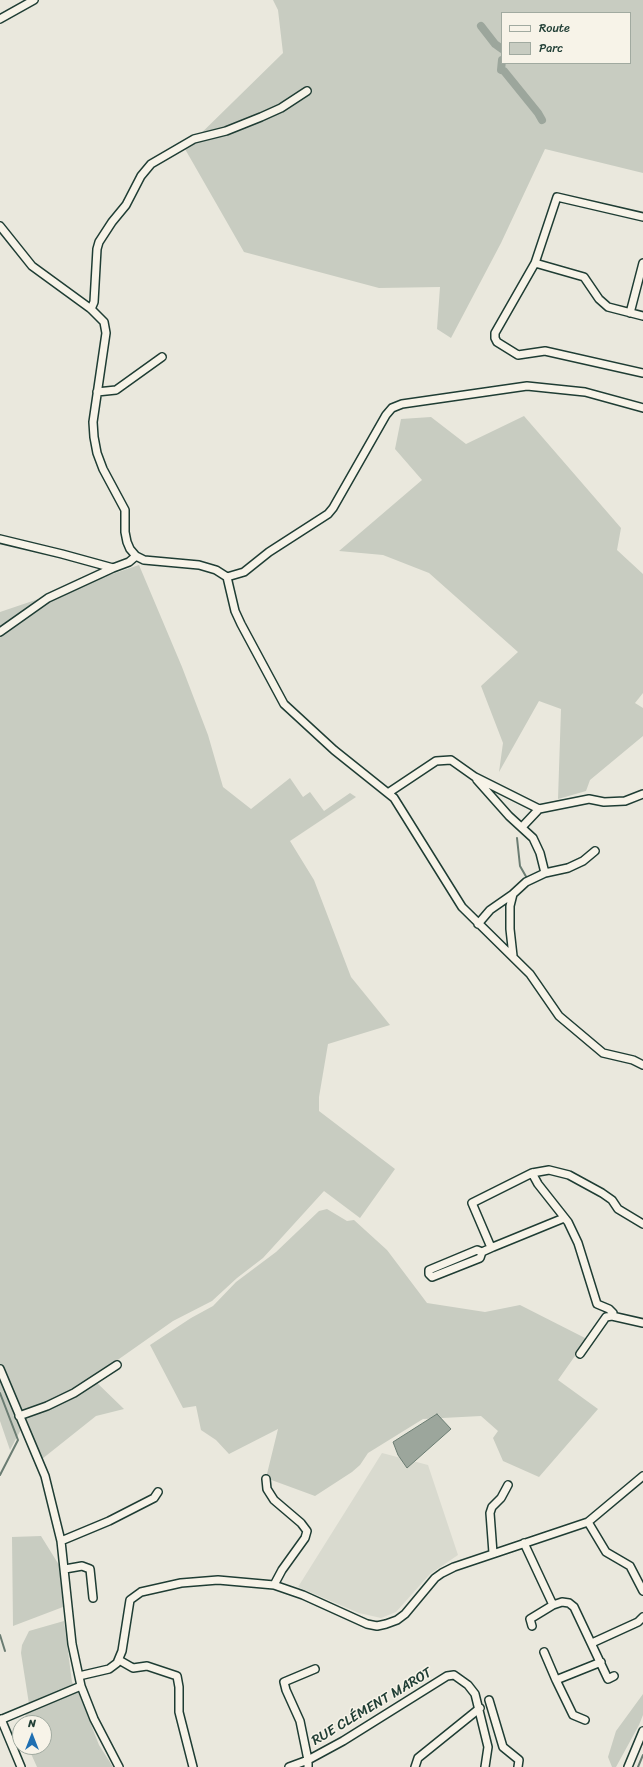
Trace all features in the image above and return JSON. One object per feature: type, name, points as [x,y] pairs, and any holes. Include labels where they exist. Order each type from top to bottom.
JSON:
[{"type":"street","points":[[0,19],[34,0]]},
{"type":"street","points":[[91,309],[94,302],[97,249],[112,222],[126,205],[141,176],[151,164],[194,139],[226,131],[281,108],[307,91]]},
{"type":"street","points":[[643,217],[557,197],[535,263],[495,333],[496,342],[518,355],[546,351],[643,373]]},
{"type":"street","points":[[0,226],[32,266],[91,309],[104,322],[106,333],[93,422],[96,453],[125,510],[127,542],[136,556],[144,560],[199,565],[216,570],[227,578],[233,605],[241,624],[284,704],[334,750],[394,798],[462,907],[530,974],[559,1016],[603,1053],[633,1060],[643,1065]]},
{"type":"street","points":[[535,263],[584,277],[599,299],[608,307],[643,316]]},
{"type":"street","points":[[630,313],[643,263]]},
{"type":"street","points":[[98,392],[116,390],[162,357]]},
{"type":"street","points":[[227,578],[244,572],[269,552],[328,514],[333,508],[386,415],[392,408],[402,404],[527,386],[585,392],[643,408]]},
{"type":"street","points":[[0,539],[113,568]]},
{"type":"street","points":[[0,632],[48,598],[129,562],[136,556]]},
{"type":"street","points":[[388,793],[436,761],[451,760],[475,777],[539,809]]},
{"type":"street","points":[[475,777],[509,816],[533,838],[540,853],[545,873]]},
{"type":"street","points":[[522,827],[539,809],[589,799],[604,802],[625,802],[643,794]]},
{"type":"street","points":[[478,924],[490,910],[526,882],[545,873],[568,868],[583,861],[595,851]]},
{"type":"street","points":[[512,894],[510,921],[513,956]]},
{"type":"street","points":[[493,1248],[490,1245],[472,1203],[532,1173],[549,1170],[569,1175],[612,1200],[618,1209],[643,1224]]},
{"type":"street","points":[[532,1173],[538,1184],[568,1222],[578,1243],[597,1304],[609,1309],[613,1313],[612,1316]]},
{"type":"street","points":[[482,1252],[480,1258],[432,1277],[428,1274],[429,1270],[477,1250],[482,1252],[493,1248],[564,1218]]},
{"type":"street","points":[[580,1354],[606,1317],[612,1316],[643,1323]]},
{"type":"street","points":[[20,1416],[47,1406],[74,1393],[117,1366]]},
{"type":"street","points":[[0,1369],[44,1476],[61,1541],[72,1644],[81,1686],[106,1746],[119,1767]]},
{"type":"street","points":[[79,1676],[114,1667],[119,1660],[130,1600],[134,1595],[158,1587],[181,1583],[218,1580],[274,1585],[303,1595],[367,1624],[377,1626],[397,1620],[405,1614],[434,1578],[442,1572],[588,1522],[643,1476]]},
{"type":"street","points":[[266,1479],[267,1489],[274,1500],[301,1523],[307,1531],[305,1538],[282,1570],[274,1585]]},
{"type":"street","points":[[494,1553],[490,1513],[492,1507],[502,1498],[508,1485]]},
{"type":"street","points":[[61,1541],[109,1521],[156,1495]]},
{"type":"street","points":[[588,1522],[606,1552],[630,1566],[643,1591]]},
{"type":"street","points":[[524,1543],[553,1605]]},
{"type":"street","points":[[65,1569],[82,1566],[90,1569],[90,1595]]},
{"type":"street","points":[[532,1626],[530,1619],[553,1605],[562,1602],[569,1603],[574,1607],[608,1679],[614,1676]]},
{"type":"street","points":[[592,1643],[638,1622],[643,1617]]},
{"type":"street","points":[[544,1652],[573,1715],[585,1720]]},
{"type":"street","points":[[119,1660],[133,1668],[147,1666],[177,1676],[179,1687],[179,1712],[194,1767]]},
{"type":"street","points":[[556,1680],[601,1662]]},
{"type":"street","points":[[289,1767],[308,1764],[300,1721],[284,1682],[315,1669]]},
{"type":"street","name":"RUE CLÉMENT MAROT","points":[[308,1764],[447,1676],[454,1676],[468,1685],[475,1694],[480,1708]]},
{"type":"street","points":[[21,1767],[0,1720],[81,1686]]},
{"type":"street","points":[[488,1700],[503,1748],[520,1760],[518,1767]]},
{"type":"street","points":[[415,1767],[418,1758],[480,1708],[488,1747],[485,1767]]},
{"type":"street","points":[[628,1767],[643,1731]]},
{"type":"shaded area","points":[[437,1414],[451,1429],[407,1468],[398,1455],[393,1442]]},
{"type":"shaded area","points":[[382,1453],[428,1465],[458,1555],[430,1574],[396,1612],[381,1618],[359,1613],[298,1587]]},
{"type":"green space","points":[[273,0],[643,0],[643,173],[545,149],[501,243],[451,338],[437,329],[440,287],[379,288],[244,252],[185,149],[283,53],[278,10]]},
{"type":"green space","points":[[524,416],[621,528],[617,550],[643,574],[643,693],[635,703],[643,708],[643,736],[590,780],[586,791],[558,799],[561,709],[539,701],[499,772],[503,743],[481,686],[518,652],[429,573],[383,555],[339,551],[422,480],[395,449],[401,419],[431,417],[466,444]]},
{"type":"green space","points":[[139,565],[182,667],[208,735],[223,787],[251,809],[290,778],[303,797],[310,792],[324,811],[350,793],[356,797],[290,841],[314,880],[351,977],[390,1025],[328,1044],[319,1097],[319,1111],[395,1169],[360,1218],[324,1191],[263,1258],[237,1278],[212,1301],[173,1321],[92,1378],[124,1409],[96,1416],[42,1459],[25,1422],[10,1450],[0,1421],[0,612]]},
{"type":"green space","points":[[327,1209],[347,1221],[354,1220],[387,1250],[427,1303],[485,1312],[520,1305],[587,1339],[558,1380],[598,1409],[539,1477],[503,1461],[493,1438],[498,1431],[481,1416],[423,1419],[368,1453],[360,1465],[352,1472],[315,1496],[266,1478],[278,1429],[229,1454],[216,1440],[201,1430],[196,1406],[183,1408],[150,1345],[191,1318],[213,1306],[236,1282],[276,1252],[319,1211]]},
{"type":"green space","points":[[41,1536],[59,1565],[63,1607],[13,1626],[12,1537]]},
{"type":"green space","points":[[64,1621],[72,1682],[79,1694],[99,1745],[113,1767],[37,1767],[32,1755],[52,1755],[52,1715],[26,1715],[25,1712],[29,1704],[21,1653],[22,1645],[29,1631]]},
{"type":"green space","points":[[643,1694],[643,1715],[639,1725],[616,1767],[612,1767],[608,1757],[616,1731]]},
{"type":"waterway","points":[[481,26],[495,44],[501,48]]},
{"type":"waterway","points":[[502,64],[501,70],[504,71],[542,120]]},
{"type":"waterway","points":[[517,838],[520,866],[528,880]]},
{"type":"waterway","points":[[0,1393],[18,1440],[0,1475]]},
{"type":"waterway","points":[[0,1635],[5,1651]]},
{"type":"waterway","points":[[638,1767],[643,1755]]}]
